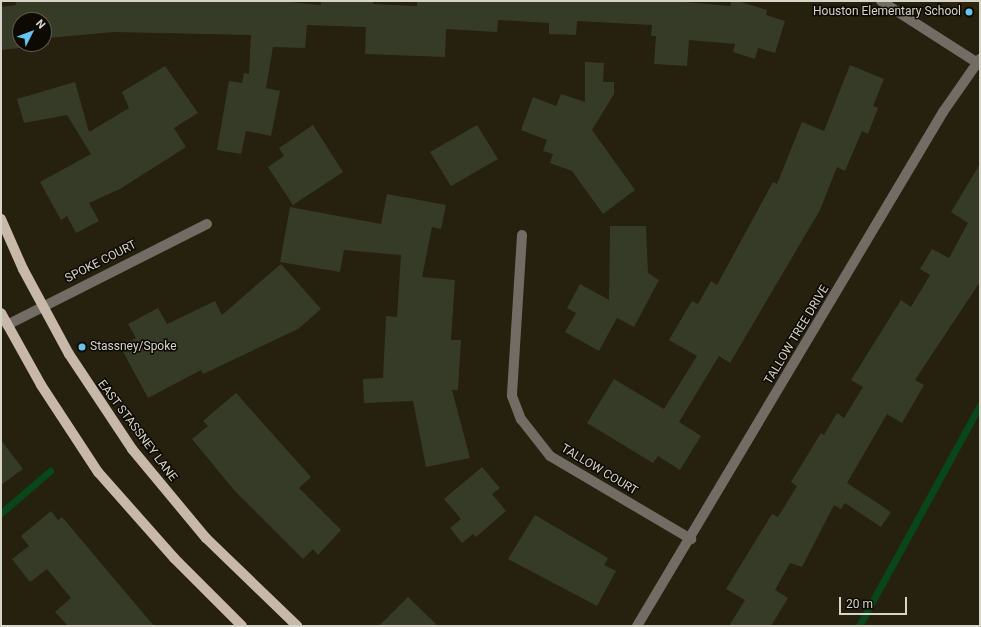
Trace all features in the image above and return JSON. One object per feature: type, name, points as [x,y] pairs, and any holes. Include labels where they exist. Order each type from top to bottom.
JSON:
[{"type":"main road","name":"EAST STASSNEY LANE","points":[[1,219],[43,306],[89,389],[154,478],[206,538],[297,626]]},
{"type":"main road","points":[[1,313],[59,415],[98,472],[158,541],[242,626]]},
{"type":"street","points":[[881,1],[978,60]]},
{"type":"street","name":"TALLOW TREE DRIVE","points":[[637,626],[691,539],[943,112],[978,60]]},
{"type":"street","name":"SPOKE COURT","points":[[7,325],[207,224]]},
{"type":"street","name":"TALLOW COURT","points":[[522,235],[512,396],[521,420],[550,456],[691,539]]},
{"type":"shaded area","name":"Houston Elementary School","points":[[944,1],[980,1],[980,8],[971,16]]},
{"type":"building","points":[[15,1],[279,1],[321,5],[321,1],[373,1],[373,4],[417,6],[417,1],[674,1],[730,6],[732,1],[737,1],[767,10],[766,15],[785,21],[775,53],[758,48],[755,59],[733,52],[735,44],[689,40],[687,66],[654,64],[656,36],[651,36],[652,25],[577,21],[576,35],[549,34],[549,23],[498,20],[497,32],[446,29],[445,57],[365,54],[366,27],[307,25],[305,48],[273,47],[266,88],[280,91],[271,136],[246,131],[241,154],[217,150],[229,81],[242,83],[244,73],[249,74],[251,35],[114,32],[52,38],[52,12],[12,12],[12,49],[1,50],[1,7],[16,5]]},
{"type":"building","points":[[585,62],[604,63],[603,82],[614,82],[614,94],[592,130],[635,190],[603,214],[572,171],[550,163],[553,154],[543,151],[547,140],[521,130],[533,97],[556,106],[561,94],[585,102]]},
{"type":"building","points":[[850,65],[884,79],[873,106],[878,108],[868,134],[862,131],[845,171],[837,167],[820,210],[730,363],[719,356],[679,422],[701,436],[680,470],[658,456],[653,463],[587,423],[614,379],[664,409],[697,356],[669,340],[692,301],[698,304],[711,281],[717,285],[773,182],[777,184],[802,122],[824,131]]},
{"type":"building","points":[[165,66],[198,113],[174,128],[186,147],[120,189],[89,203],[99,221],[76,233],[67,216],[61,220],[40,182],[91,154],[67,115],[24,123],[17,99],[75,82],[89,132],[129,108],[122,92]]},
{"type":"building","points":[[313,125],[343,172],[293,205],[268,167],[284,156],[279,148]]},
{"type":"building","points":[[477,125],[498,159],[451,186],[430,152]]},
{"type":"building","points":[[980,164],[980,282],[915,380],[924,385],[902,423],[887,414],[847,483],[891,512],[881,527],[845,503],[841,509],[834,505],[802,567],[790,563],[775,590],[788,598],[771,626],[729,626],[745,600],[726,589],[772,514],[778,517],[797,486],[791,482],[821,433],[824,435],[837,413],[844,418],[863,387],[851,380],[901,300],[911,307],[930,275],[920,269],[932,249],[949,258],[968,223],[951,212]]},
{"type":"building","points":[[387,194],[446,205],[441,229],[432,227],[422,277],[455,280],[451,340],[461,340],[458,390],[452,390],[470,458],[426,467],[413,401],[364,403],[363,379],[383,378],[386,316],[397,317],[401,255],[344,250],[340,272],[280,262],[290,207],[381,224]]},
{"type":"building","points":[[610,226],[646,226],[648,273],[659,280],[634,327],[617,318],[599,351],[565,332],[576,313],[567,308],[580,284],[609,300]]},
{"type":"building","points":[[281,264],[321,309],[298,329],[203,374],[201,370],[148,398],[120,346],[136,338],[128,324],[158,308],[167,324],[215,301],[222,315]]},
{"type":"building","points":[[236,393],[311,477],[299,488],[341,530],[318,555],[313,549],[303,559],[234,490],[192,439],[208,426],[203,421]]},
{"type":"building","points":[[1,440],[23,469],[1,485]]},
{"type":"building","points":[[482,467],[500,488],[492,494],[506,511],[476,537],[473,534],[462,543],[450,528],[461,519],[444,499]]},
{"type":"building","points":[[51,511],[58,520],[62,517],[154,626],[68,626],[55,612],[71,598],[47,569],[30,582],[12,559],[29,546],[21,536]]},
{"type":"building","points":[[535,515],[608,558],[604,565],[616,571],[597,606],[508,559]]},
{"type":"building","points":[[408,597],[438,626],[379,626]]},
{"type":"waterway","points":[[859,626],[980,405]]},
{"type":"waterway","points":[[1,513],[50,471]]},
{"type":"place","name":"Houston Elementary School","points":[[969,12]]},
{"type":"place","name":"Stassney/Spoke","points":[[82,347]]}]
